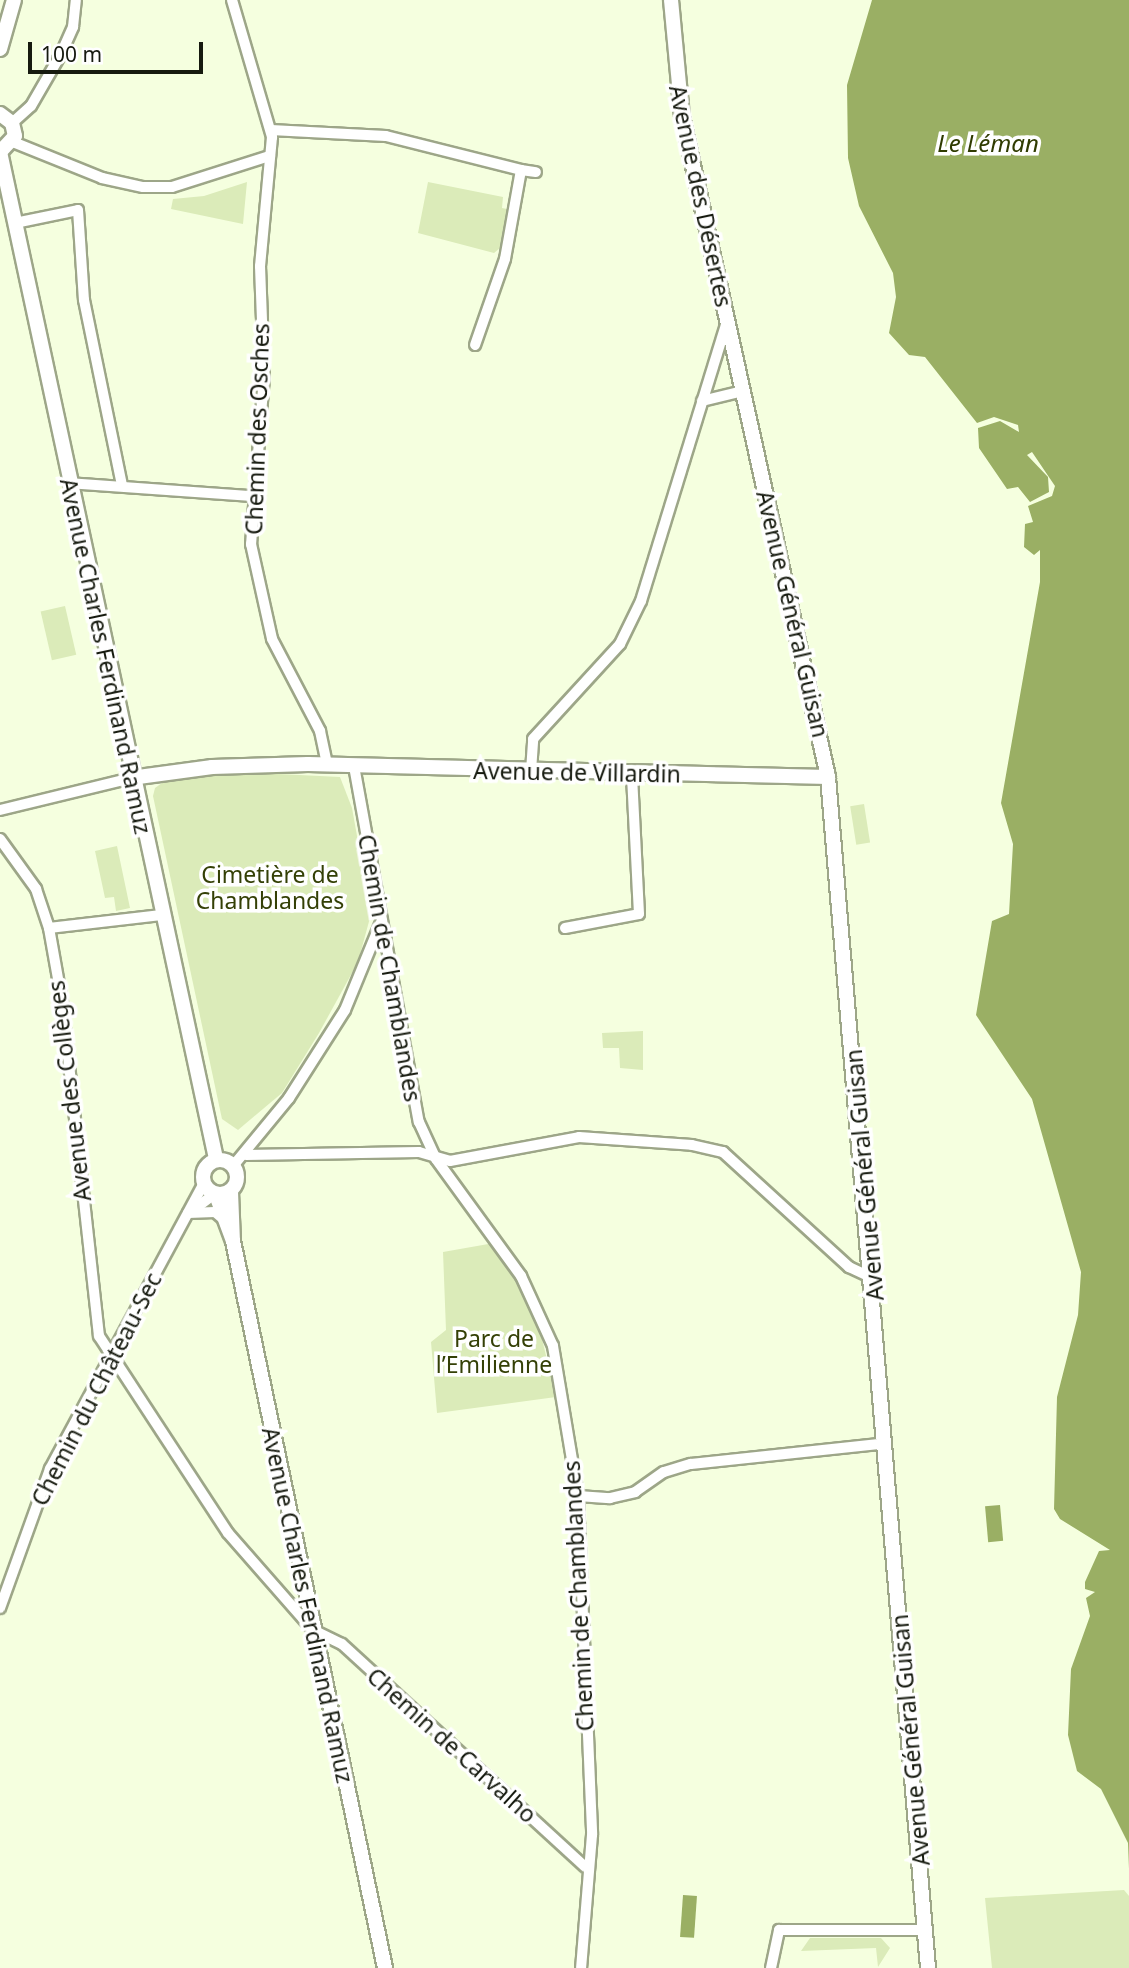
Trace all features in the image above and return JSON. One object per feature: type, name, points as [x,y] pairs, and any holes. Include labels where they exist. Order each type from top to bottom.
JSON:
[{"type":"street","points":[[0,49],[14,0]]},
{"type":"street","points":[[13,142],[6,118],[31,106],[60,56],[73,27],[76,0]]},
{"type":"street","name":"Chemin des Osches","points":[[232,0],[271,130],[260,265],[262,412],[251,496],[251,544],[268,629],[287,677],[320,731],[327,764]]},
{"type":"street","name":"Avenue des Désertes","points":[[671,0],[674,77],[743,391]]},
{"type":"street","points":[[271,130],[386,136],[536,172]]},
{"type":"street","points":[[0,152],[13,142]]},
{"type":"street","points":[[13,142],[102,178],[172,187],[270,156]]},
{"type":"street","name":"Avenue Charles Ferdinand Ramuz","points":[[0,152],[3,180],[15,223],[131,778],[216,1159]]},
{"type":"street","points":[[475,345],[505,259],[521,170]]},
{"type":"street","points":[[15,223],[78,210],[84,300],[122,485]]},
{"type":"street","points":[[531,771],[533,739],[626,633],[664,537],[674,485],[727,321]]},
{"type":"street","points":[[702,401],[743,391]]},
{"type":"street","name":"Avenue Général Guisan","points":[[743,391],[828,777],[873,1278],[928,1968]]},
{"type":"street","points":[[69,483],[251,496]]},
{"type":"street","name":"Avenue de Villardin","points":[[131,778],[212,767],[327,764],[828,777]]},
{"type":"street","name":"Chemin de Chamblandes","points":[[354,766],[407,1078],[436,1159],[498,1239],[541,1313],[553,1346],[578,1496],[592,1835],[585,1867],[581,1968]]},
{"type":"street","points":[[565,928],[639,914],[632,774]]},
{"type":"street","points":[[0,810],[131,778]]},
{"type":"street","name":"Avenue des Collèges","points":[[0,839],[36,889],[48,928],[62,1001],[95,1317],[109,1352],[228,1533],[313,1630]]},
{"type":"street","points":[[48,928],[161,915]]},
{"type":"street","points":[[233,1166],[216,1159],[207,1167],[205,1181],[215,1195],[231,1192],[233,1166],[246,1155],[345,1010],[382,920]]},
{"type":"street","points":[[246,1155],[419,1152],[450,1161],[579,1137],[723,1152],[849,1267],[873,1278]]},
{"type":"street","name":"Chemin du Château-Sec","points":[[0,1608],[50,1469],[109,1352],[205,1181]]},
{"type":"street","name":"Avenue Charles Ferdinand Ramuz","points":[[231,1192],[233,1241],[385,1968]]},
{"type":"street","name":"Avenue Charles Ferdinand Ramuz","points":[[215,1195],[221,1217],[233,1241]]},
{"type":"street","name":"Chemin du Château-Sec","points":[[188,1213],[215,1195]]},
{"type":"street","points":[[188,1213],[215,1212],[221,1217]]},
{"type":"street","points":[[578,1496],[610,1498],[635,1492],[664,1472],[724,1460],[886,1443]]},
{"type":"street","name":"Chemin de Carvalho","points":[[313,1630],[342,1644],[585,1867]]},
{"type":"street","points":[[771,1968],[779,1930],[925,1930]]},
{"type":"green space","points":[[247,182],[243,224],[171,209],[173,199],[204,196]]},
{"type":"green space","points":[[428,182],[503,197],[502,208],[507,209],[500,248],[494,253],[418,233]]},
{"type":"green space","points":[[65,606],[76,655],[52,660],[41,612]]},
{"type":"green space","name":"Cimetière de Chamblandes","points":[[241,772],[340,777],[352,808],[371,914],[358,962],[319,1033],[282,1093],[238,1130],[222,1119],[153,796],[155,788],[169,778]]},
{"type":"green space","points":[[864,804],[870,843],[856,845],[850,806]]},
{"type":"green space","points":[[117,846],[130,908],[116,911],[114,897],[105,898],[95,851]]},
{"type":"green space","points":[[643,1031],[643,1070],[620,1068],[619,1048],[603,1048],[602,1033]]},
{"type":"green space","name":"Parc de l’Emilienne","points":[[494,1243],[536,1314],[556,1397],[437,1413],[431,1342],[446,1330],[443,1252]]},
{"type":"green space","points":[[1124,1890],[1129,1896],[1129,1968],[992,1968],[985,1898]]},
{"type":"green space","points":[[810,1938],[881,1938],[890,1948],[878,1967],[876,1948],[801,1951]]},
{"type":"water","name":"Le Léman","points":[[872,0],[1129,0],[1129,1869],[1128,1843],[1101,1789],[1077,1771],[1068,1735],[1071,1669],[1090,1616],[1086,1598],[1095,1592],[1085,1589],[1085,1582],[1099,1551],[1110,1550],[1060,1519],[1054,1509],[1057,1397],[1078,1315],[1081,1272],[1032,1099],[976,1015],[992,921],[1009,914],[1013,844],[1001,803],[1040,582],[1040,550],[1034,555],[1024,547],[1025,524],[1033,522],[1028,506],[1052,496],[1055,486],[1032,452],[1027,455],[1048,477],[1049,492],[1030,502],[1018,487],[1007,489],[979,448],[978,428],[1000,421],[1019,432],[1018,425],[994,417],[977,423],[925,357],[909,355],[889,333],[896,297],[893,273],[859,206],[848,158],[847,85]]},
{"type":"water","points":[[1000,1505],[1003,1541],[988,1542],[985,1506]]},
{"type":"water","points":[[683,1895],[697,1896],[694,1938],[680,1937]]}]
